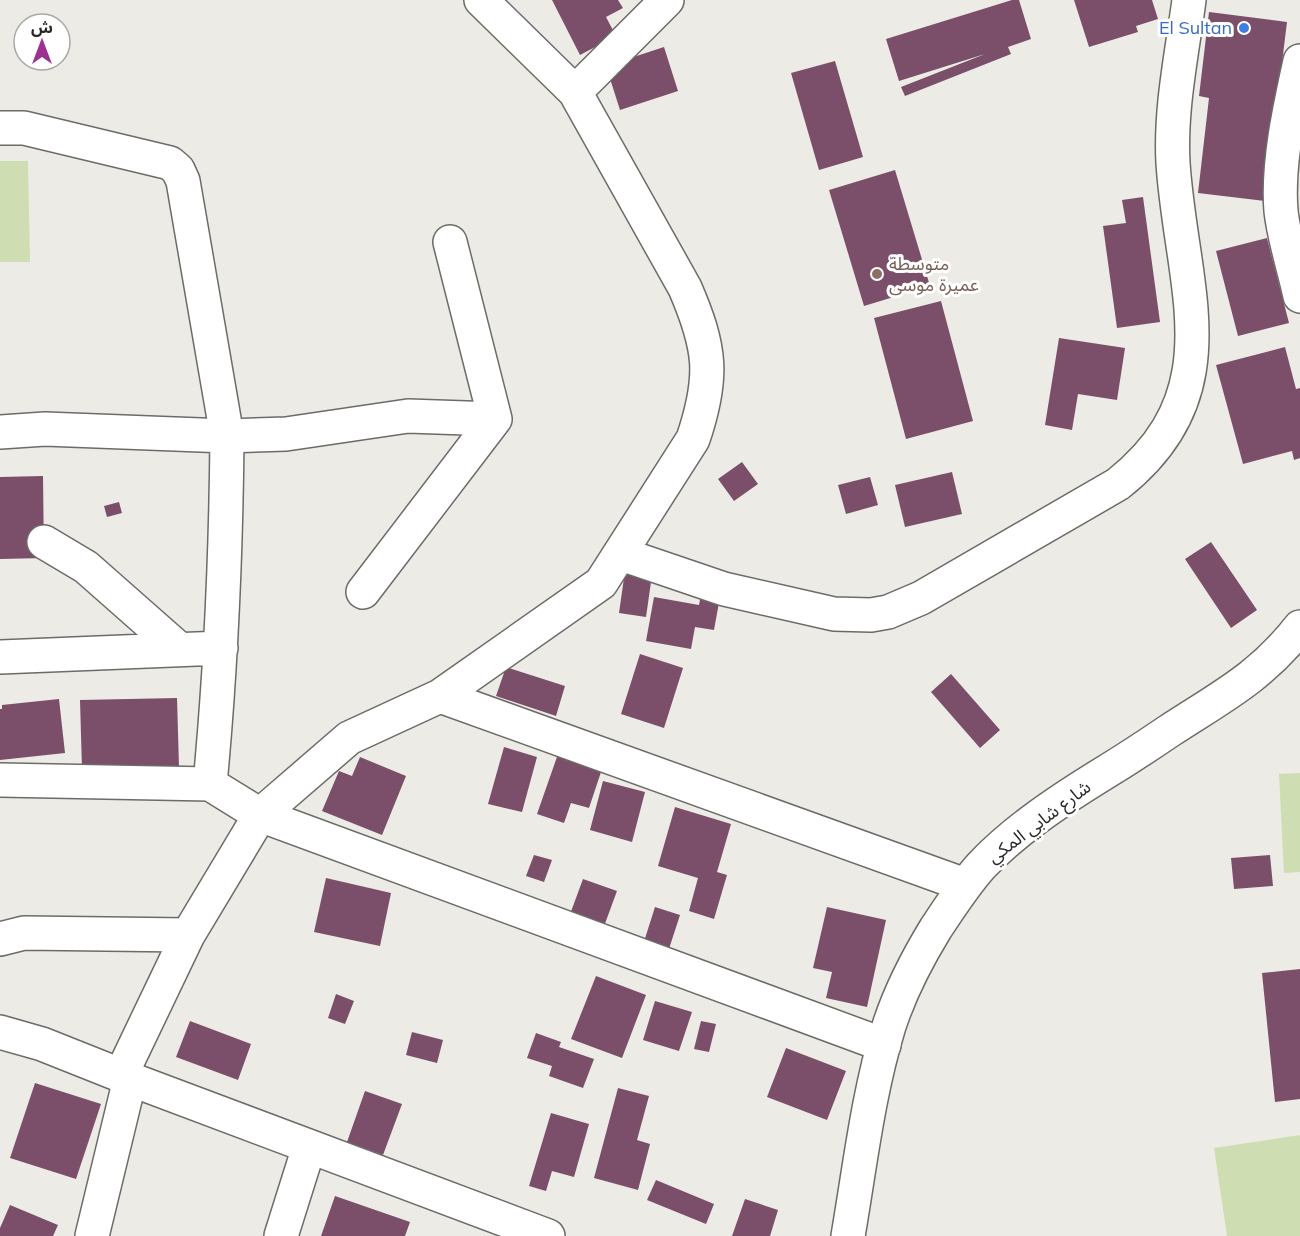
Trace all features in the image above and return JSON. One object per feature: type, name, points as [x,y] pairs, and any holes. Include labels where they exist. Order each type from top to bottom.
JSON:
[{"type":"street","points":[[92,1236],[125,1077],[188,935],[260,815],[349,738],[440,696],[601,584],[693,440],[706,398],[708,367],[703,336],[685,288],[575,92],[481,0]]},
{"type":"street","points":[[575,92],[667,0]]},
{"type":"street","points":[[621,554],[690,579],[758,598],[834,614],[870,615],[888,612],[921,598],[1118,484],[1136,470],[1166,434],[1177,414],[1186,392],[1191,369],[1192,323],[1173,162],[1176,82],[1189,0]]},
{"type":"street","points":[[1300,61],[1288,119],[1281,194],[1281,212],[1300,296]]},
{"type":"street","points":[[0,128],[24,128],[170,163],[183,181],[227,436],[226,545],[221,648],[210,784]]},
{"type":"street","points":[[450,242],[495,419]]},
{"type":"street","points":[[0,432],[45,429],[227,436],[286,434],[408,416],[495,419]]},
{"type":"street","points":[[363,592],[495,419]]},
{"type":"street","points":[[44,542],[86,567],[179,649]]},
{"type":"street","name":"شارع شابي المكي","points":[[848,1236],[863,1144],[884,1045],[901,994],[947,910],[965,885],[982,865],[1035,820],[1225,697],[1258,673],[1282,651],[1300,627]]},
{"type":"street","points":[[0,657],[221,648]]},
{"type":"street","points":[[440,696],[965,885]]},
{"type":"street","points":[[0,780],[210,784],[260,815],[884,1045]]},
{"type":"street","points":[[0,939],[24,933],[188,935]]},
{"type":"street","points":[[0,1032],[42,1044],[548,1236]]},
{"type":"street","points":[[281,1236],[309,1147]]},
{"type":"green space","points":[[0,161],[28,161],[30,262],[0,262]]},
{"type":"green space","points":[[1300,773],[1300,872],[1284,873],[1279,774]]},
{"type":"green space","points":[[1300,1135],[1300,1236],[1227,1236],[1214,1148]]},
{"type":"building","points":[[552,0],[618,0],[623,8],[606,17],[616,36],[580,55]]},
{"type":"building","points":[[1012,0],[1019,0],[1031,39],[1008,47],[1011,54],[905,96],[901,87],[985,54],[899,81],[886,39]]},
{"type":"building","points":[[1074,0],[1152,0],[1158,19],[1136,26],[1138,32],[1089,47]]},
{"type":"building","points":[[1209,12],[1287,22],[1265,201],[1198,193],[1209,98],[1199,96]]},
{"type":"building","points":[[664,47],[678,91],[620,110],[606,66]]},
{"type":"building","points":[[835,61],[863,157],[819,170],[791,73]]},
{"type":"building","points":[[895,170],[930,286],[864,306],[829,190]]},
{"type":"building","points":[[1143,197],[1160,322],[1117,328],[1103,226],[1126,223],[1122,200]]},
{"type":"building","points":[[1267,238],[1289,323],[1238,336],[1216,251]]},
{"type":"building","points":[[941,301],[973,421],[906,439],[874,318]]},
{"type":"building","points":[[1059,338],[1125,348],[1117,400],[1078,394],[1072,430],[1045,425]]},
{"type":"building","points":[[1285,347],[1296,389],[1300,388],[1300,458],[1294,460],[1292,451],[1243,464],[1216,365]]},
{"type":"building","points":[[742,462],[758,484],[734,501],[718,479]]},
{"type":"building","points":[[952,472],[962,514],[905,527],[895,485]]},
{"type":"building","points":[[43,476],[44,558],[0,559],[0,477]]},
{"type":"building","points":[[870,477],[878,505],[846,514],[838,485]]},
{"type":"building","points":[[119,502],[122,513],[107,517],[104,506]]},
{"type":"building","points":[[1211,542],[1257,610],[1231,628],[1185,559]]},
{"type":"building","points":[[625,571],[652,575],[646,617],[619,613]]},
{"type":"building","points":[[701,594],[720,597],[714,630],[695,627],[691,649],[646,641],[654,597],[699,605]]},
{"type":"building","points":[[640,654],[683,668],[664,728],[621,714]]},
{"type":"building","points":[[506,667],[565,686],[556,716],[496,696]]},
{"type":"building","points":[[951,674],[1000,730],[980,748],[931,692]]},
{"type":"building","points":[[177,698],[179,767],[82,770],[80,700]]},
{"type":"building","points":[[59,699],[65,753],[0,760],[0,709],[2,705]]},
{"type":"building","points":[[504,747],[537,757],[522,812],[488,804]]},
{"type":"building","points":[[558,754],[602,769],[589,808],[571,803],[564,823],[537,814]]},
{"type":"building","points":[[360,757],[406,776],[382,835],[322,811],[339,771],[352,776]]},
{"type":"building","points":[[603,781],[645,792],[632,842],[590,830]]},
{"type":"building","points":[[675,807],[731,824],[717,872],[727,875],[714,919],[689,911],[698,878],[658,866]]},
{"type":"building","points":[[534,855],[552,860],[544,882],[526,876]]},
{"type":"building","points":[[1270,855],[1273,886],[1234,889],[1231,858]]},
{"type":"building","points":[[326,878],[391,893],[380,946],[314,932]]},
{"type":"building","points":[[583,879],[617,891],[603,929],[569,917]]},
{"type":"building","points":[[655,907],[680,915],[666,958],[641,951]]},
{"type":"building","points":[[827,907],[886,920],[867,1007],[826,998],[832,972],[813,968]]},
{"type":"building","points":[[1300,969],[1300,1099],[1275,1102],[1262,973]]},
{"type":"building","points":[[596,976],[646,995],[622,1058],[571,1039]]},
{"type":"building","points":[[336,994],[354,1001],[345,1024],[328,1018]]},
{"type":"building","points":[[655,1001],[692,1012],[679,1051],[643,1040]]},
{"type":"building","points":[[190,1021],[251,1044],[238,1080],[176,1057]]},
{"type":"building","points":[[701,1021],[716,1024],[709,1052],[694,1049]]},
{"type":"building","points":[[412,1032],[443,1040],[437,1063],[406,1055]]},
{"type":"building","points":[[536,1033],[561,1042],[559,1047],[594,1059],[583,1088],[549,1076],[552,1066],[527,1058]]},
{"type":"building","points":[[786,1048],[846,1071],[827,1120],[767,1097]]},
{"type":"building","points":[[35,1083],[101,1104],[76,1179],[10,1158]]},
{"type":"building","points":[[618,1088],[649,1096],[637,1140],[650,1144],[638,1190],[594,1178]]},
{"type":"building","points":[[365,1091],[402,1104],[383,1155],[347,1142]]},
{"type":"building","points":[[551,1113],[589,1124],[574,1177],[552,1171],[546,1191],[529,1186]]},
{"type":"building","points":[[656,1180],[714,1204],[706,1224],[647,1200]]},
{"type":"building","points":[[335,1196],[410,1222],[405,1236],[321,1236]]},
{"type":"building","points":[[745,1199],[778,1210],[770,1236],[732,1236]]},
{"type":"building","points":[[10,1205],[58,1225],[53,1236],[0,1236],[0,1228]]},
{"type":"place","name":"El Sultan","points":[[1244,28]]},
{"type":"place","name":"متوسطة عميرة موسى","points":[[877,274]]}]
